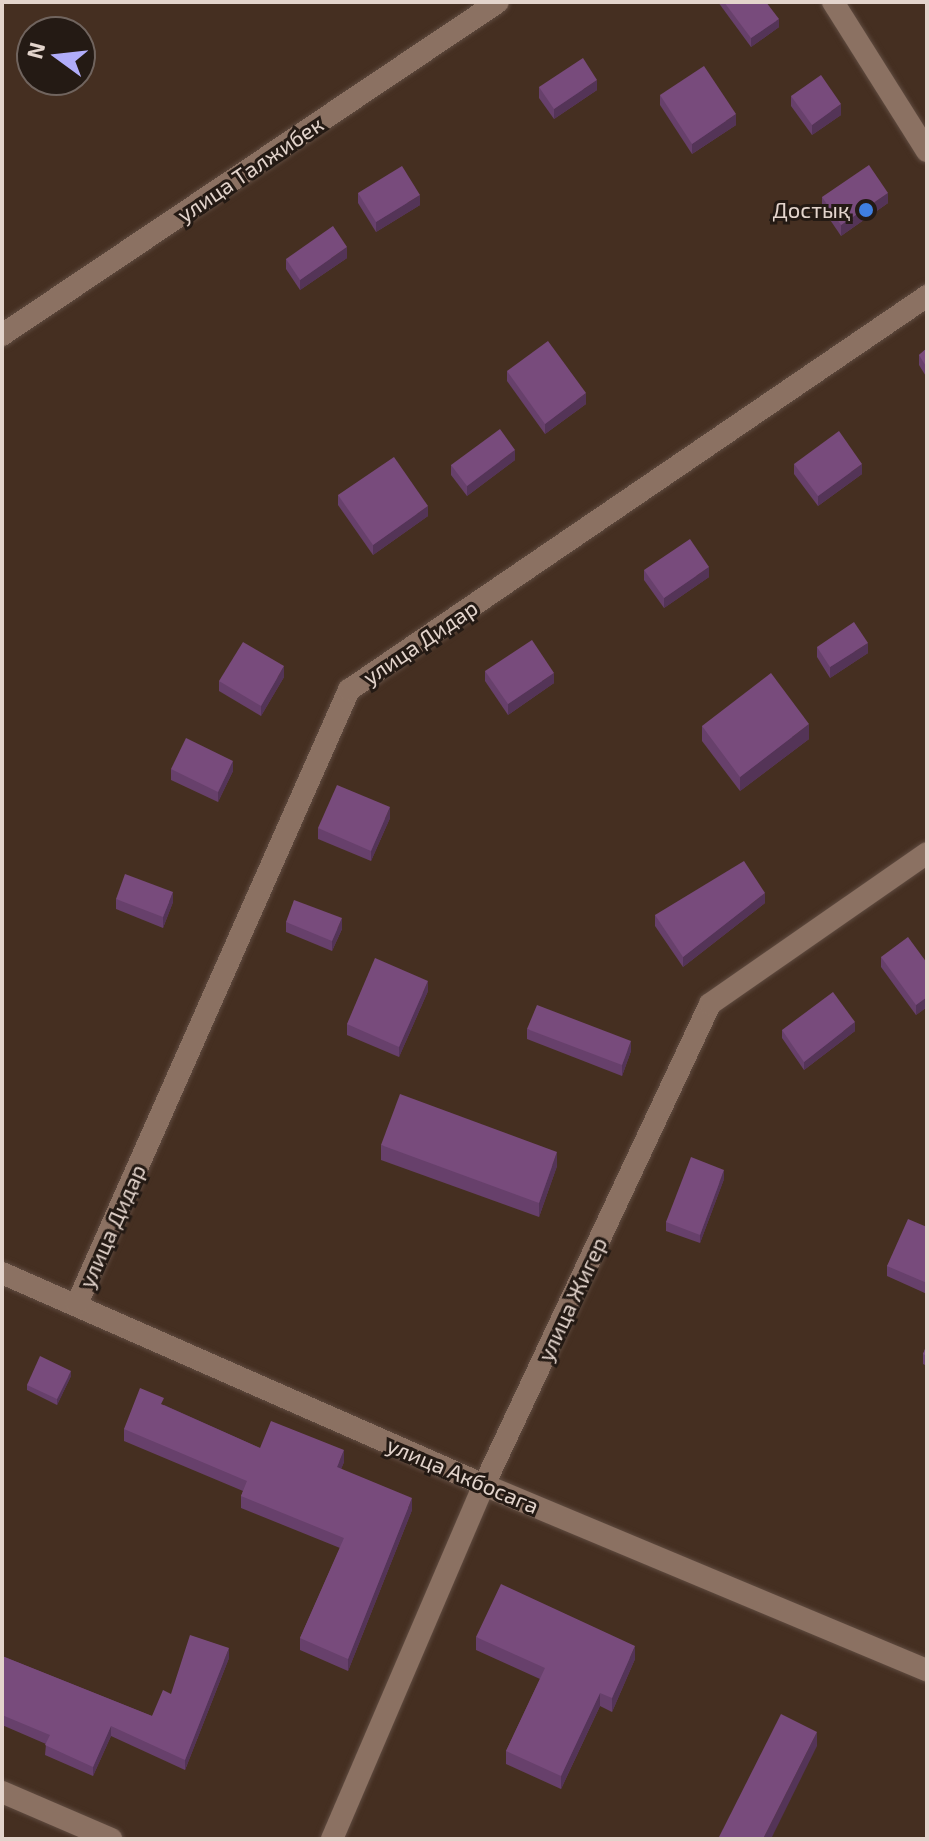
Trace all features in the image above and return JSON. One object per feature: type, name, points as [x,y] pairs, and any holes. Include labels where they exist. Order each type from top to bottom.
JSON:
[{"type":"street","name":"улица Талжибек","points":[[2,335],[498,2]]},
{"type":"street","points":[[833,2],[927,151]]},
{"type":"street","name":"улица Дидар","points":[[77,1304],[349,690],[927,296]]},
{"type":"street","name":"улица Жигер","points":[[332,1839],[484,1485],[710,1004],[927,853]]},
{"type":"street","name":"улица Акбосага","points":[[2,1273],[484,1485],[926,1667]]},
{"type":"street","points":[[2,1792],[111,1839]]},
{"type":"building","points":[[724,2],[766,2],[779,19],[751,38]]},
{"type":"building","points":[[583,58],[597,80],[554,109],[539,87]]},
{"type":"building","points":[[704,66],[736,114],[692,144],[660,95]]},
{"type":"building","points":[[821,75],[841,104],[812,125],[791,96]]},
{"type":"building","points":[[869,165],[888,193],[841,225],[822,197]]},
{"type":"building","points":[[402,166],[420,195],[376,222],[358,193]]},
{"type":"building","points":[[333,226],[347,247],[300,280],[286,259]]},
{"type":"building","points":[[548,341],[586,393],[545,424],[507,371]]},
{"type":"building","points":[[927,348],[927,368],[919,355]]},
{"type":"building","points":[[500,429],[515,450],[467,486],[451,465]]},
{"type":"building","points":[[839,431],[862,464],[818,496],[794,464]]},
{"type":"building","points":[[394,457],[428,506],[373,545],[338,495]]},
{"type":"building","points":[[690,539],[709,567],[664,598],[644,570]]},
{"type":"building","points":[[854,622],[868,643],[830,667],[817,647]]},
{"type":"building","points":[[532,640],[554,673],[508,704],[485,671]]},
{"type":"building","points":[[243,642],[284,666],[261,706],[219,681]]},
{"type":"building","points":[[771,673],[809,724],[740,777],[702,726]]},
{"type":"building","points":[[186,738],[233,761],[218,792],[171,769]]},
{"type":"building","points":[[337,785],[390,807],[371,851],[318,828]]},
{"type":"building","points":[[744,861],[765,893],[683,957],[655,915]]},
{"type":"building","points":[[125,874],[173,892],[163,917],[116,899]]},
{"type":"building","points":[[294,900],[342,918],[332,941],[286,922]]},
{"type":"building","points":[[908,937],[927,963],[927,997],[916,1005],[881,957]]},
{"type":"building","points":[[375,958],[428,981],[399,1047],[347,1024]]},
{"type":"building","points":[[833,992],[855,1022],[804,1062],[782,1030]]},
{"type":"building","points":[[537,1005],[631,1041],[622,1065],[527,1029]]},
{"type":"building","points":[[400,1094],[557,1152],[539,1203],[381,1145]]},
{"type":"building","points":[[691,1157],[724,1170],[700,1235],[666,1222]]},
{"type":"building","points":[[908,1219],[927,1227],[927,1283],[887,1266]]},
{"type":"building","points":[[40,1356],[71,1371],[57,1399],[27,1385]]},
{"type":"building","points":[[140,1388],[164,1398],[161,1404],[260,1448],[271,1421],[344,1450],[337,1467],[412,1498],[348,1659],[300,1638],[344,1538],[241,1496],[247,1481],[124,1429]]},
{"type":"building","points":[[501,1584],[635,1646],[612,1698],[600,1693],[561,1776],[506,1751],[545,1668],[476,1637]]},
{"type":"building","points":[[190,1635],[229,1648],[185,1760],[111,1726],[93,1767],[45,1745],[50,1735],[2,1715],[2,1656],[152,1716],[163,1690],[171,1694]]},
{"type":"building","points":[[781,1714],[817,1732],[763,1839],[718,1839]]},
{"type":"place","name":"Достық","points":[[866,210]]}]
